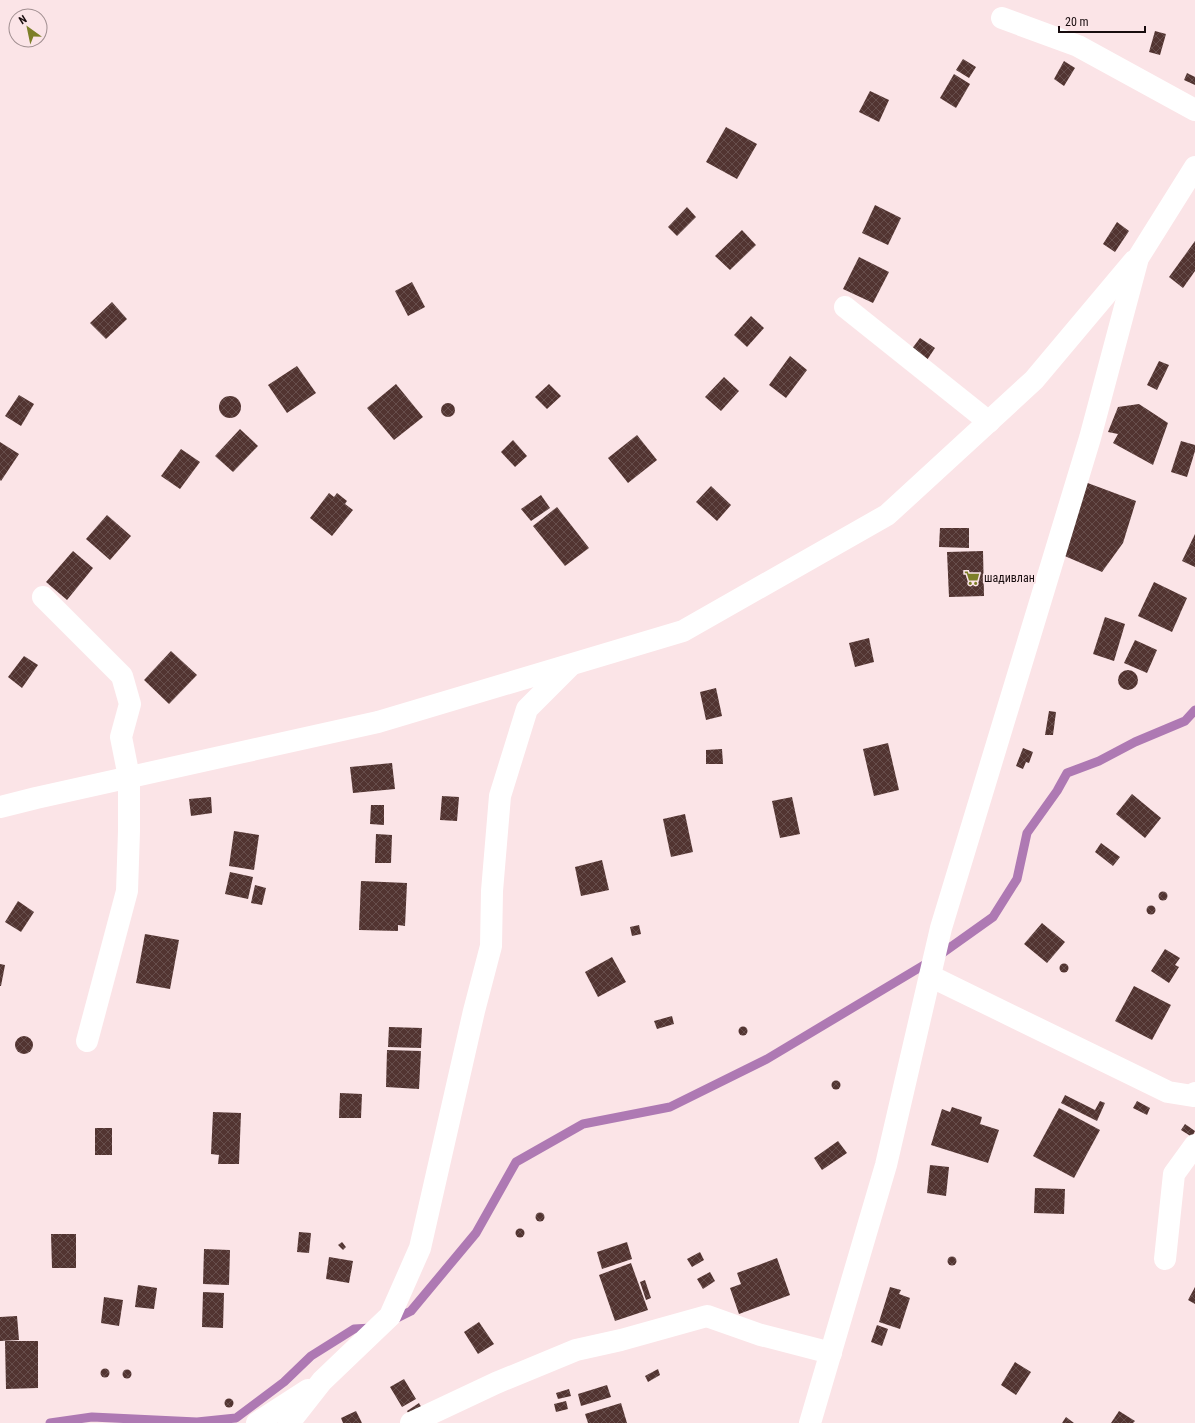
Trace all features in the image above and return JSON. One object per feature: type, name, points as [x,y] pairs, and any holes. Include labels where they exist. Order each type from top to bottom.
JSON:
[{"type":"street","points":[[1002,18],[1078,46],[1195,110]]},
{"type":"street","points":[[0,807],[378,722],[683,631],[887,516],[1034,380],[1138,258],[1195,167]]},
{"type":"street","points":[[810,1423],[886,1165],[944,921],[1090,438],[1138,258]]},
{"type":"street","points":[[844,307],[989,422]]},
{"type":"street","points":[[42,597],[122,676],[130,704],[121,737],[129,777],[127,891],[87,1041]]},
{"type":"street","points":[[290,1423],[322,1381],[390,1316],[420,1248],[472,1019],[491,946],[492,891],[500,796],[527,709],[572,664]]},
{"type":"street","points":[[930,976],[1168,1092],[1193,1096],[1195,1093]]},
{"type":"street","points":[[1165,1259],[1174,1174],[1195,1145]]},
{"type":"street","points":[[411,1423],[496,1383],[576,1350],[621,1340],[707,1316],[761,1335],[831,1353]]},
{"type":"street","points":[[257,1423],[322,1381]]},
{"type":"building","points":[[1155,31],[1166,34],[1160,55],[1149,52]]},
{"type":"building","points":[[963,59],[976,67],[969,78],[956,70]]},
{"type":"building","points":[[1064,61],[1075,68],[1064,86],[1054,79]]},
{"type":"building","points":[[1187,73],[1195,77],[1195,85],[1184,80]]},
{"type":"building","points":[[954,74],[970,84],[956,108],[940,98]]},
{"type":"building","points":[[870,91],[889,100],[879,122],[859,112]]},
{"type":"building","points":[[726,127],[757,144],[737,179],[706,162]]},
{"type":"building","points":[[875,205],[901,218],[888,245],[862,233]]},
{"type":"building","points":[[687,207],[696,217],[677,236],[668,227]]},
{"type":"building","points":[[1117,222],[1129,231],[1115,252],[1103,244]]},
{"type":"building","points":[[742,230],[756,245],[730,270],[715,256]]},
{"type":"building","points":[[1195,241],[1195,271],[1183,288],[1169,277]]},
{"type":"building","points":[[859,257],[889,272],[873,303],[843,289]]},
{"type":"building","points":[[412,282],[425,307],[408,316],[395,291]]},
{"type":"building","points":[[112,302],[127,319],[106,339],[90,323]]},
{"type":"building","points":[[751,316],[764,328],[747,347],[734,335]]},
{"type":"building","points":[[920,338],[935,348],[927,360],[911,350]]},
{"type":"building","points":[[790,356],[807,370],[786,398],[769,385]]},
{"type":"building","points":[[1159,361],[1169,365],[1157,390],[1147,385]]},
{"type":"building","points":[[297,366],[316,393],[287,413],[268,385]]},
{"type":"building","points":[[724,377],[739,391],[721,411],[705,397]]},
{"type":"building","points":[[396,384],[423,417],[394,440],[367,408]]},
{"type":"building","points":[[549,384],[561,396],[547,409],[535,397]]},
{"type":"building","points":[[19,395],[34,404],[21,426],[5,416]]},
{"type":"building","points":[[230,396],[238,399],[241,407],[238,415],[230,418],[222,415],[219,407],[222,399]]},
{"type":"building","points":[[445,403],[451,403],[455,407],[455,413],[451,417],[445,417],[441,413],[441,407]]},
{"type":"building","points":[[1139,404],[1168,423],[1153,465],[1113,443],[1118,434],[1108,432],[1118,407]]},
{"type":"building","points":[[240,429],[258,446],[233,472],[215,456]]},
{"type":"building","points":[[637,435],[657,460],[628,483],[608,458]]},
{"type":"building","points":[[513,440],[527,456],[515,467],[501,452]]},
{"type":"building","points":[[1181,441],[1195,445],[1195,451],[1187,477],[1171,472]]},
{"type":"building","points":[[0,442],[19,454],[1,481],[0,480]]},
{"type":"building","points":[[181,449],[200,462],[180,489],[161,476]]},
{"type":"building","points":[[1085,482],[1136,501],[1123,543],[1102,572],[1060,554]]},
{"type":"building","points":[[711,486],[731,505],[717,521],[696,502]]},
{"type":"building","points":[[329,493],[334,497],[337,493],[347,501],[345,504],[353,510],[332,536],[310,518]]},
{"type":"building","points":[[541,495],[550,508],[531,521],[521,509]]},
{"type":"building","points":[[557,507],[589,548],[565,566],[533,526]]},
{"type":"building","points":[[107,515],[131,536],[110,560],[86,539]]},
{"type":"building","points":[[940,528],[969,528],[969,548],[939,547]]},
{"type":"building","points":[[1195,534],[1195,567],[1182,561]]},
{"type":"building","points":[[73,551],[93,568],[67,600],[46,582]]},
{"type":"building","points":[[983,551],[984,596],[949,597],[947,552]]},
{"type":"building","points":[[1154,582],[1187,598],[1172,632],[1138,616]]},
{"type":"building","points":[[1105,617],[1125,624],[1114,661],[1093,654]]},
{"type":"building","points":[[869,638],[874,662],[855,667],[849,643]]},
{"type":"building","points":[[1135,640],[1157,650],[1147,673],[1124,663]]},
{"type":"building","points":[[171,651],[197,675],[169,704],[144,680]]},
{"type":"building","points":[[24,656],[38,665],[22,688],[8,677]]},
{"type":"building","points":[[1128,670],[1135,673],[1138,680],[1135,687],[1128,690],[1121,687],[1118,680],[1121,673]]},
{"type":"building","points":[[716,688],[722,716],[706,720],[700,692]]},
{"type":"building","points":[[1049,711],[1056,712],[1053,735],[1045,735]]},
{"type":"building","points":[[888,743],[899,790],[874,796],[863,749]]},
{"type":"building","points":[[1023,748],[1033,752],[1029,763],[1026,762],[1023,769],[1016,766]]},
{"type":"building","points":[[722,749],[723,764],[706,764],[706,750]]},
{"type":"building","points":[[392,763],[395,789],[353,793],[350,767]]},
{"type":"building","points":[[1132,794],[1161,818],[1145,838],[1116,814]]},
{"type":"building","points":[[442,796],[459,797],[457,821],[440,820]]},
{"type":"building","points":[[211,797],[212,813],[191,816],[189,799]]},
{"type":"building","points":[[792,797],[800,834],[780,838],[772,801]]},
{"type":"building","points":[[371,805],[384,805],[384,825],[370,824]]},
{"type":"building","points":[[685,814],[693,852],[671,857],[663,819]]},
{"type":"building","points":[[234,831],[259,835],[254,870],[229,866]]},
{"type":"building","points":[[376,834],[392,835],[391,863],[375,863]]},
{"type":"building","points":[[1101,843],[1120,857],[1113,866],[1095,852]]},
{"type":"building","points":[[602,860],[609,890],[581,896],[575,867]]},
{"type":"building","points":[[230,872],[253,877],[248,899],[225,894]]},
{"type":"building","points":[[361,881],[407,883],[405,926],[398,925],[398,931],[359,930]]},
{"type":"building","points":[[255,885],[266,888],[262,905],[251,903]]},
{"type":"building","points":[[1163,891],[1168,896],[1163,901],[1158,896]]},
{"type":"building","points":[[18,901],[34,912],[21,932],[5,922]]},
{"type":"building","points":[[1151,905],[1156,910],[1151,915],[1146,910]]},
{"type":"building","points":[[1042,923],[1065,942],[1047,963],[1024,944]]},
{"type":"building","points":[[639,925],[641,934],[632,936],[630,927]]},
{"type":"building","points":[[145,934],[179,940],[170,989],[136,983]]},
{"type":"building","points":[[1165,949],[1180,958],[1175,965],[1179,967],[1169,983],[1151,971]]},
{"type":"building","points":[[612,957],[626,982],[598,997],[585,972]]},
{"type":"building","points":[[1064,963],[1069,968],[1064,973],[1059,968]]},
{"type":"building","points":[[0,964],[5,965],[1,986],[0,986]]},
{"type":"building","points":[[1134,986],[1171,1005],[1152,1040],[1115,1021]]},
{"type":"building","points":[[672,1016],[674,1024],[657,1029],[654,1021]]},
{"type":"building","points":[[743,1026],[748,1031],[743,1036],[738,1031]]},
{"type":"building","points":[[389,1027],[422,1028],[421,1048],[388,1047]]},
{"type":"building","points":[[24,1036],[30,1039],[33,1045],[30,1051],[24,1054],[18,1051],[15,1045],[18,1039]]},
{"type":"building","points":[[387,1050],[421,1051],[419,1089],[386,1087]]},
{"type":"building","points":[[836,1080],[841,1085],[836,1090],[831,1085]]},
{"type":"building","points":[[340,1093],[362,1094],[361,1118],[339,1118]]},
{"type":"building","points":[[1065,1095],[1095,1110],[1100,1101],[1105,1103],[1097,1121],[1061,1103]]},
{"type":"building","points":[[1137,1101],[1150,1108],[1147,1115],[1133,1108]]},
{"type":"building","points":[[952,1107],[982,1117],[980,1124],[999,1130],[988,1163],[931,1145],[942,1109],[950,1112]]},
{"type":"building","points":[[1059,1108],[1100,1130],[1074,1178],[1033,1156]]},
{"type":"building","points":[[213,1112],[241,1113],[239,1164],[218,1164],[219,1155],[211,1154]]},
{"type":"building","points":[[1185,1124],[1195,1131],[1192,1137],[1181,1130]]},
{"type":"building","points":[[95,1128],[112,1128],[112,1155],[95,1155]]},
{"type":"building","points":[[838,1141],[847,1153],[822,1170],[814,1158]]},
{"type":"building","points":[[930,1165],[949,1167],[946,1196],[927,1193]]},
{"type":"building","points":[[1035,1188],[1065,1189],[1064,1214],[1034,1213]]},
{"type":"building","points":[[540,1212],[545,1217],[540,1222],[535,1217]]},
{"type":"building","points":[[520,1228],[525,1233],[520,1238],[515,1233]]},
{"type":"building","points":[[299,1232],[311,1233],[309,1253],[297,1252]]},
{"type":"building","points":[[51,1234],[76,1234],[76,1268],[52,1268]]},
{"type":"building","points":[[342,1242],[346,1247],[343,1250],[338,1245]]},
{"type":"building","points":[[627,1242],[632,1259],[602,1269],[597,1252]]},
{"type":"building","points":[[204,1249],[230,1250],[229,1285],[203,1284]]},
{"type":"building","points":[[700,1252],[704,1260],[692,1267],[687,1259]]},
{"type":"building","points":[[952,1256],[957,1261],[952,1266],[947,1261]]},
{"type":"building","points":[[329,1257],[353,1261],[349,1283],[326,1279]]},
{"type":"building","points":[[777,1258],[790,1295],[739,1314],[730,1288],[741,1284],[737,1273]]},
{"type":"building","points":[[631,1263],[648,1310],[615,1321],[599,1275]]},
{"type":"building","points":[[710,1272],[715,1281],[703,1289],[697,1279]]},
{"type":"building","points":[[645,1280],[651,1298],[646,1300],[640,1282]]},
{"type":"building","points":[[138,1285],[157,1288],[154,1309],[135,1307]]},
{"type":"building","points":[[890,1287],[901,1290],[899,1294],[910,1298],[900,1329],[879,1322]]},
{"type":"building","points":[[1195,1287],[1195,1304],[1188,1300]]},
{"type":"building","points":[[203,1292],[224,1293],[223,1328],[202,1327]]},
{"type":"building","points":[[104,1297],[123,1300],[119,1326],[101,1323]]},
{"type":"building","points":[[17,1316],[19,1340],[0,1341],[0,1317]]},
{"type":"building","points":[[479,1322],[494,1344],[478,1354],[464,1332]]},
{"type":"building","points":[[877,1325],[888,1329],[882,1346],[871,1342]]},
{"type":"building","points":[[5,1341],[38,1341],[38,1388],[6,1389]]},
{"type":"building","points":[[1015,1362],[1031,1372],[1016,1395],[1001,1385]]},
{"type":"building","points":[[105,1368],[110,1373],[105,1378],[100,1373]]},
{"type":"building","points":[[127,1369],[132,1374],[127,1379],[122,1374]]},
{"type":"building","points":[[658,1369],[660,1375],[648,1382],[645,1376]]},
{"type":"building","points":[[404,1379],[416,1399],[402,1407],[390,1387]]},
{"type":"building","points":[[607,1385],[611,1397],[581,1406],[578,1394]]},
{"type":"building","points":[[569,1389],[571,1396],[558,1399],[556,1393]]},
{"type":"building","points":[[229,1398],[234,1403],[229,1408],[224,1403]]},
{"type":"building","points":[[566,1401],[568,1409],[556,1412],[554,1404]]},
{"type":"building","points":[[419,1403],[424,1412],[412,1420],[407,1411]]},
{"type":"building","points":[[621,1403],[627,1423],[588,1423],[585,1414]]},
{"type":"building","points":[[356,1411],[362,1423],[343,1423],[341,1418]]},
{"type":"building","points":[[1119,1411],[1135,1421],[1133,1423],[1111,1423]]},
{"type":"building","points":[[1066,1417],[1074,1423],[1062,1423]]},
{"type":"waterway","points":[[391,1321],[411,1311],[476,1233],[516,1162],[583,1124],[670,1107],[767,1059],[934,959],[993,917],[1017,879],[1027,833],[1057,791],[1067,773],[1099,761],[1135,742],[1185,721],[1195,710]]},
{"type":"waterway","points":[[50,1423],[92,1417],[197,1422],[236,1418],[284,1382],[311,1356],[354,1329],[372,1328]]},
{"type":"place","name":"шадивлан","points":[[972,578]]}]
